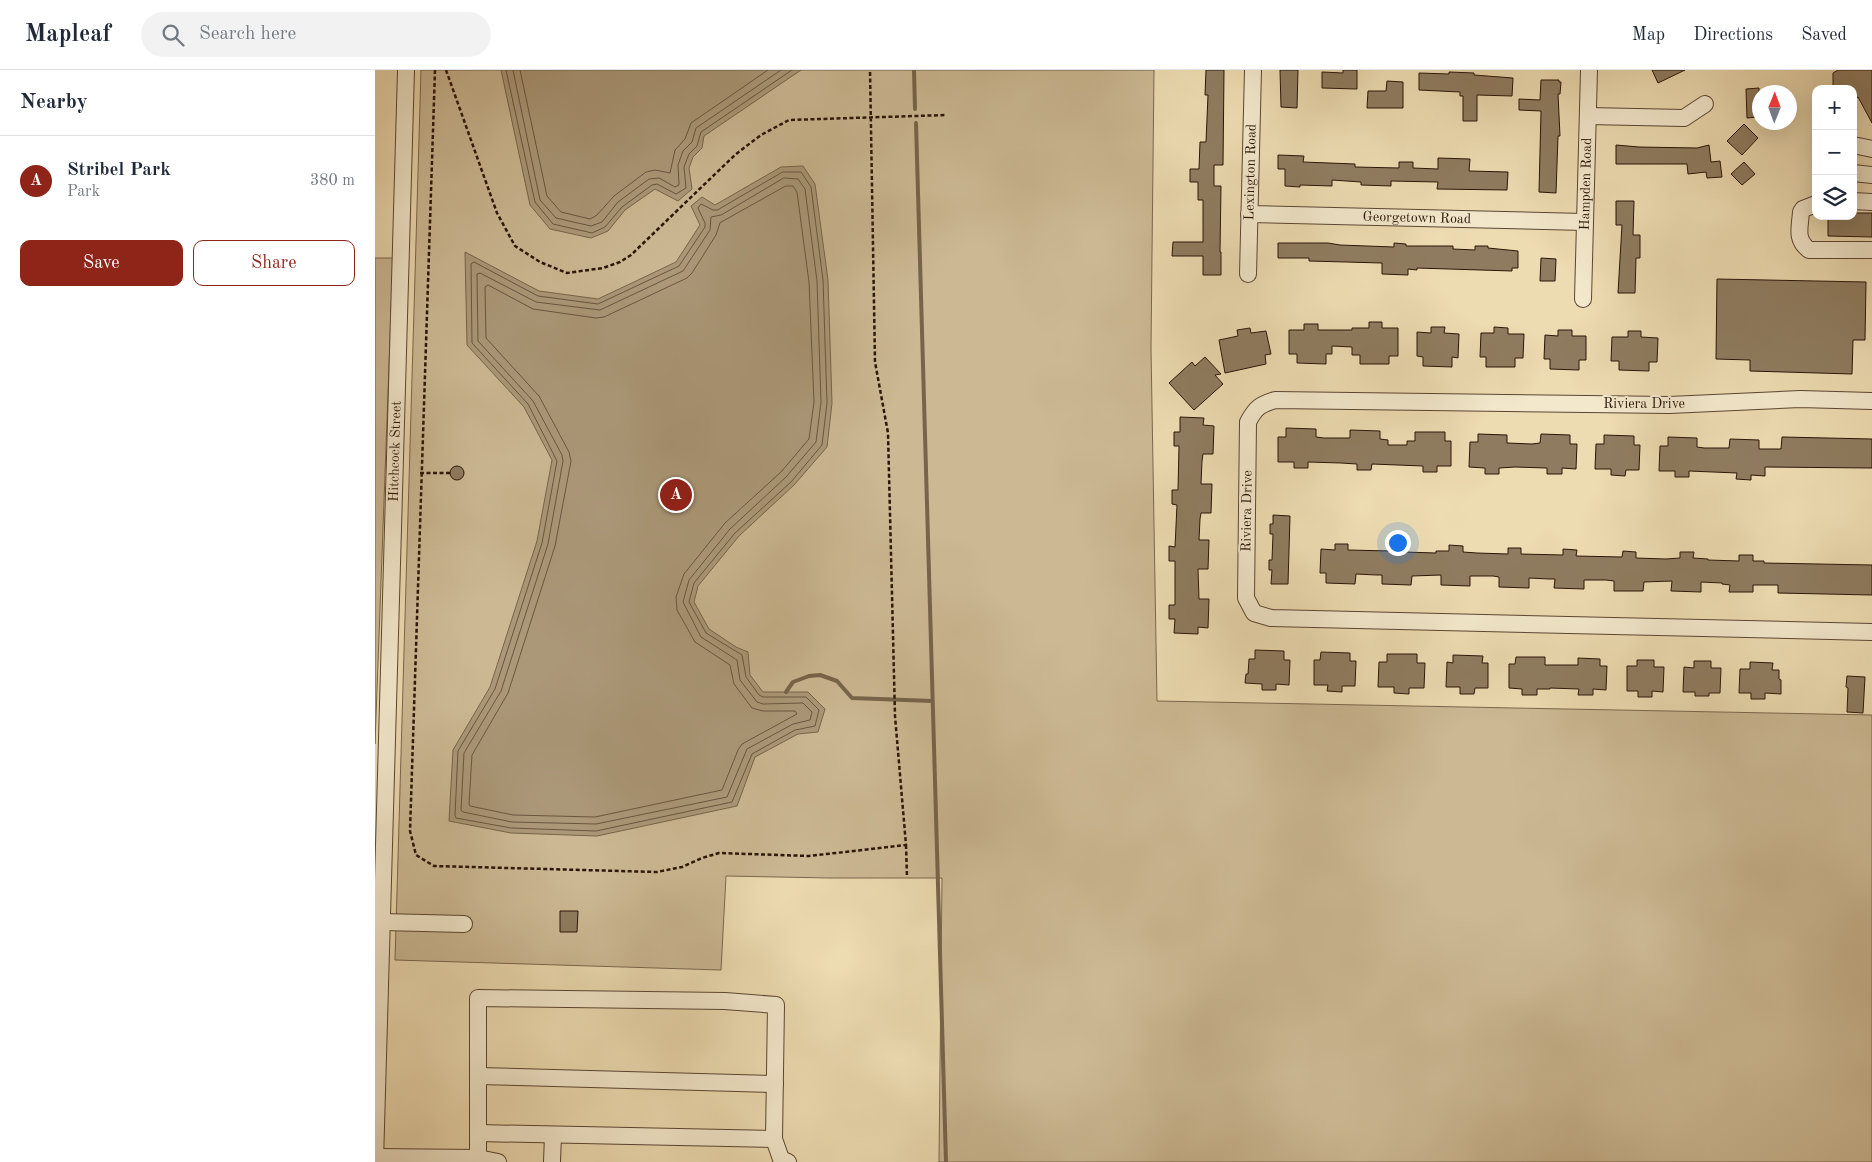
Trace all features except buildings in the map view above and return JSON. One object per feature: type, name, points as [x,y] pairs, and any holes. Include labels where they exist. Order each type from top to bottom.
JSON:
[{"type":"street","name":"Hitchcock Street","points":[[375,1162],[406,70]]},
{"type":"street","name":"Lexington Road","points":[[1248,274],[1253,70]]},
{"type":"street","name":"Hampden Road","points":[[1583,299],[1589,70]]},
{"type":"street","points":[[1588,116],[1684,118],[1705,104]]},
{"type":"street","points":[[1857,146],[1872,149]]},
{"type":"street","points":[[1857,173],[1872,175]]},
{"type":"street","points":[[1857,201],[1872,202]]},
{"type":"street","points":[[1812,206],[1803,209],[1801,212],[1799,240],[1809,250],[1872,250]]},
{"type":"street","name":"Georgetown Road","points":[[1249,214],[1584,222]]},
{"type":"street","name":"Riviera Drive","points":[[1872,401],[1801,399],[1669,405],[1275,400],[1264,403],[1254,410],[1248,422],[1246,598],[1254,613],[1271,618],[1872,632]]},
{"type":"street","points":[[382,922],[464,924]]},
{"type":"street","points":[[478,1158],[478,998],[725,1001],[776,1005],[774,1139],[781,1159],[788,1162]]},
{"type":"street","points":[[478,1076],[775,1084]]},
{"type":"street","points":[[478,1133],[774,1139]]},
{"type":"street","points":[[552,1162],[553,1134]]},
{"type":"street","points":[[375,1157],[478,1158],[498,1162]]},
{"type":"path","points":[[435,70],[410,831],[417,855],[434,866],[657,872],[682,867],[719,853],[809,856],[906,844]]},
{"type":"path","points":[[445,70],[497,213],[515,246],[540,262],[567,273],[603,268],[620,262],[631,255],[736,154],[761,135],[789,120],[946,115]]},
{"type":"path","points":[[870,70],[875,362],[889,433],[895,716],[907,877]]},
{"type":"path","points":[[421,473],[450,473]]},
{"type":"shaded area","points":[[421,70],[1154,70],[1151,348],[1157,701],[1872,715],[1872,1162],[939,1162],[942,878],[726,876],[721,970],[395,960]]},
{"type":"shaded area","points":[[375,258],[393,258],[375,744]]},
{"type":"water","points":[[501,70],[801,70],[704,136],[702,148],[693,157],[689,168],[692,189],[678,201],[655,189],[625,210],[608,231],[591,238],[550,229],[530,205]]},
{"type":"water","points":[[803,166],[815,184],[828,280],[832,403],[827,447],[794,485],[739,536],[698,586],[694,602],[709,629],[736,647],[748,652],[750,675],[763,692],[808,692],[825,709],[818,732],[798,734],[755,757],[737,806],[597,836],[511,833],[449,821],[453,750],[490,687],[537,541],[552,460],[524,407],[467,345],[465,252],[539,291],[598,299],[676,262],[700,225],[691,206],[702,197],[715,205],[781,167]]},
{"type":"waterway","points":[[914,70],[915,109]]},
{"type":"waterway","points":[[916,123],[946,1162]]},
{"type":"waterway","points":[[786,692],[793,682],[809,676],[820,675],[837,681],[852,698],[932,701]]},
{"type":"place","name":"Stribel Park","points":[[676,495]]}]
